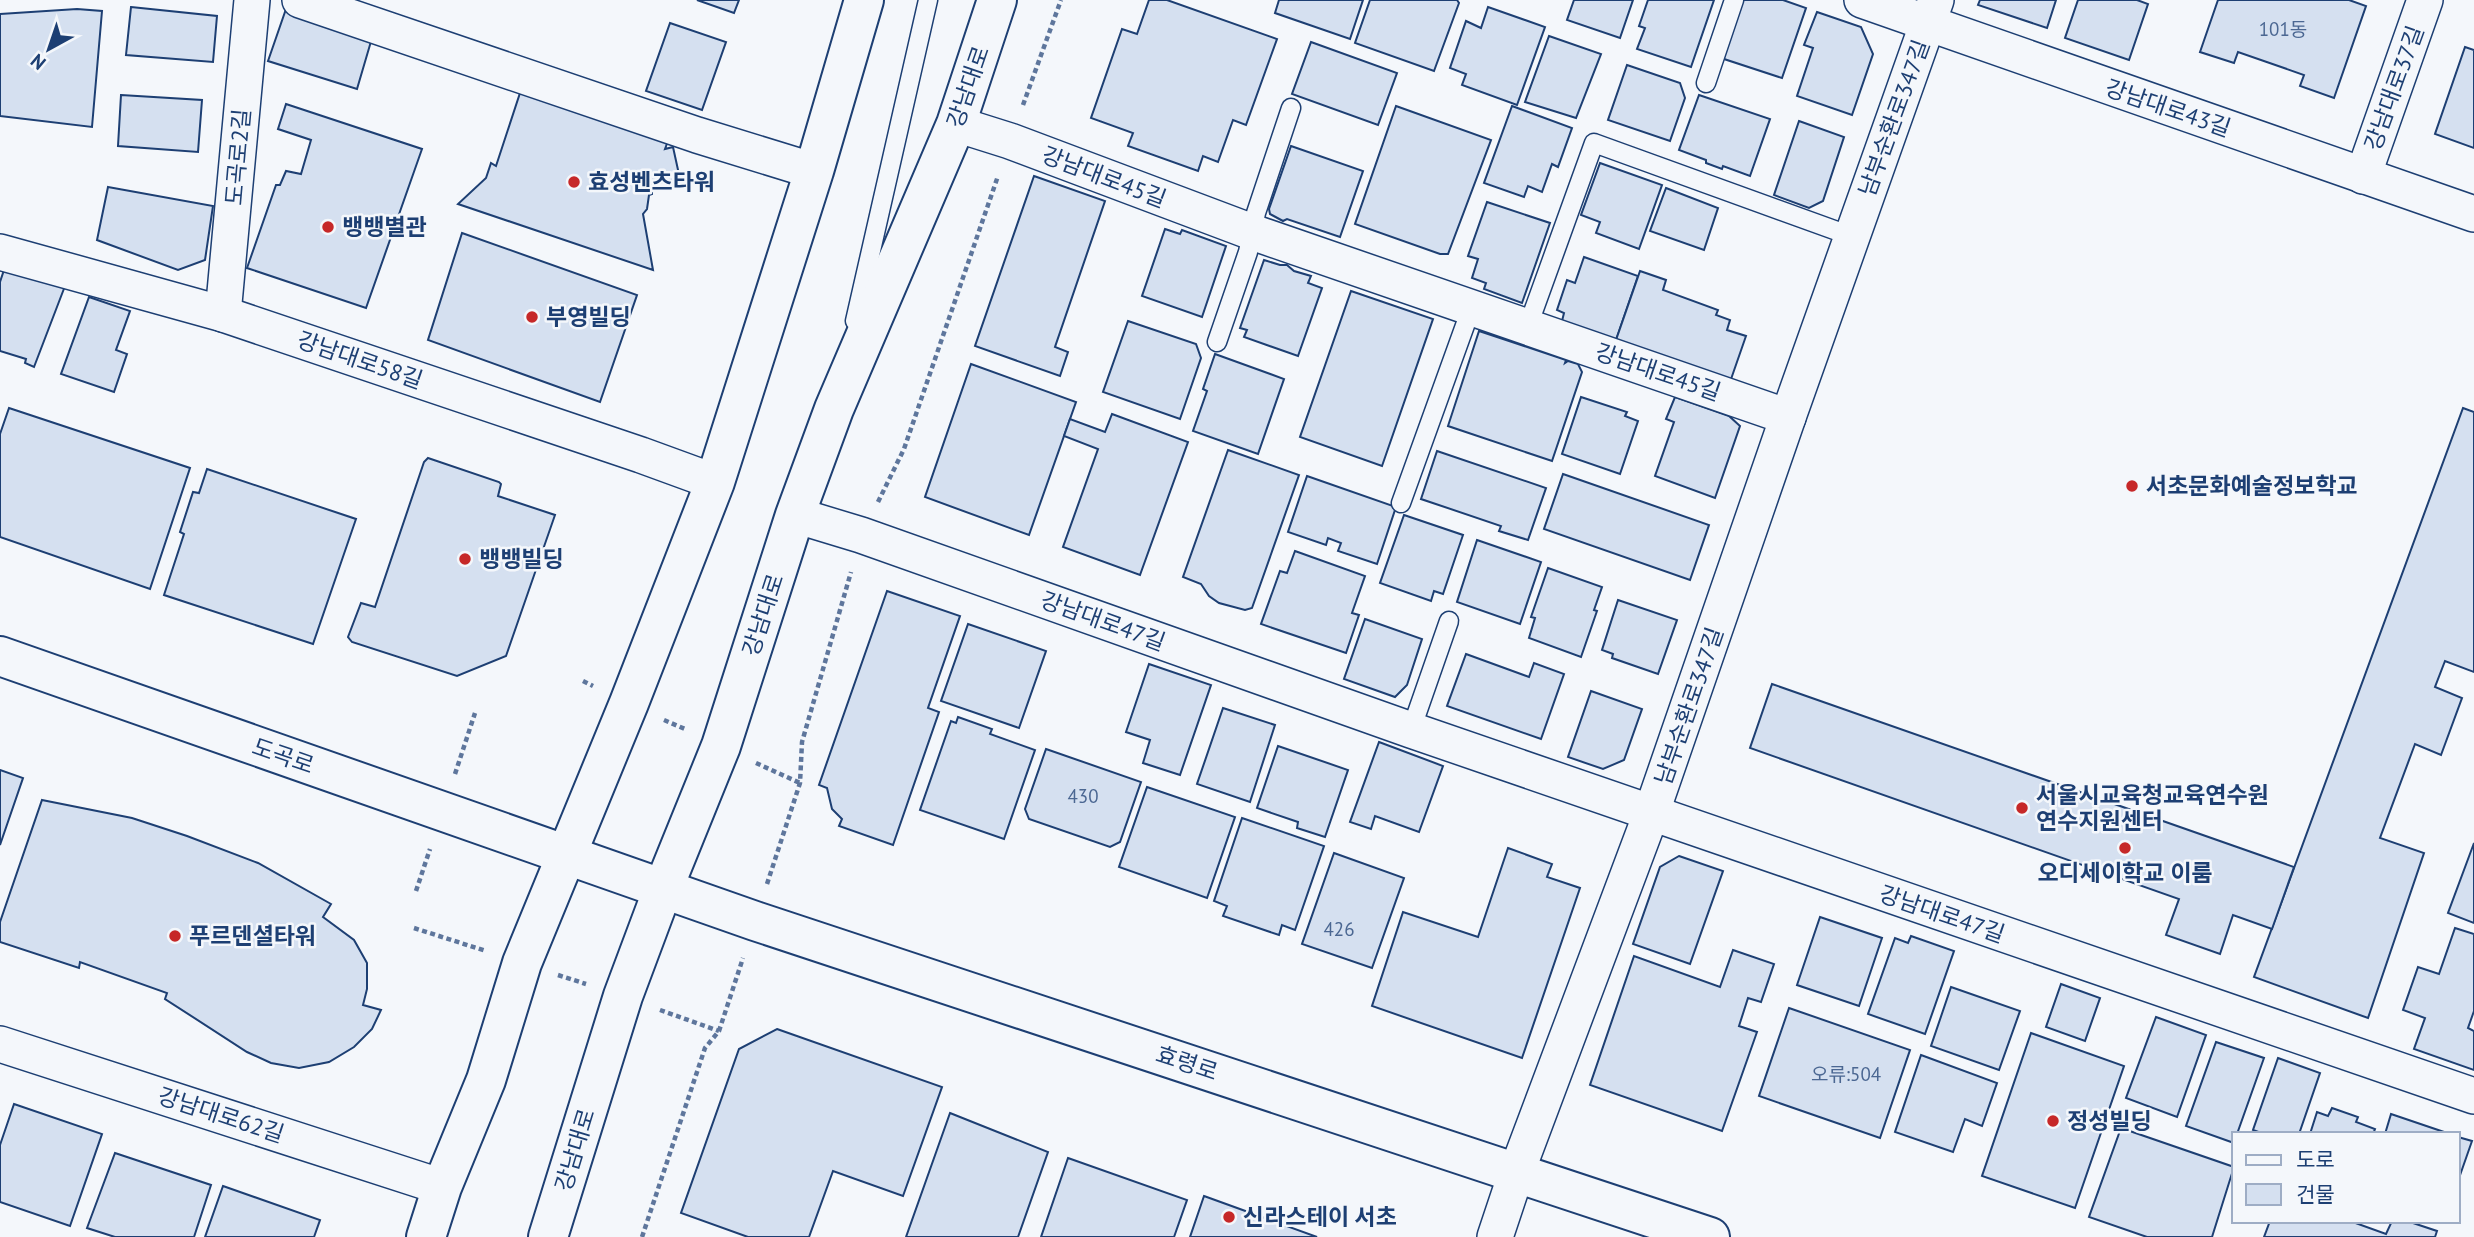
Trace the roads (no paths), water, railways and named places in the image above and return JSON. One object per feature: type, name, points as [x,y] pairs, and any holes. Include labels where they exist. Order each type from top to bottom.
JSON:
[{"type":"main road","points":[[426,1237],[442,1187],[486,1080],[522,963],[629,703],[715,482],[814,172],[864,0]]},
{"type":"main road","name":"강남대로","points":[[548,1237],[623,996],[721,746],[795,515],[834,409],[956,124],[997,0]]},
{"type":"main road","name":"도곡로","points":[[0,656],[663,889]]},
{"type":"main road","name":"효령로","points":[[663,889],[1710,1237]]},
{"type":"street","name":"도곡로2길","points":[[223,314],[252,0]]},
{"type":"street","points":[[300,0],[814,172]]},
{"type":"street","name":"강남대로43길","points":[[1862,0],[1932,12],[2363,176],[2474,214]]},
{"type":"street","name":"강남대로37길","points":[[2363,176],[2425,0]]},
{"type":"street","name":"남부순환로347길","points":[[1495,1237],[1517,1171],[1651,814],[1932,12]]},
{"type":"street","name":"강남대로45길","points":[[956,124],[1010,141],[1252,232],[1788,417]]},
{"type":"street","name":"강남대로58길","points":[[0,252],[223,314],[715,482]]},
{"type":"street","name":"강남대로47길","points":[[795,515],[861,535],[1651,814],[2474,1096]]},
{"type":"street","name":"강남대로62길","points":[[0,1044],[442,1187]]},
{"type":"lane","points":[[834,409],[928,0]]},
{"type":"lane","points":[[1706,83],[1734,0]]},
{"type":"lane","points":[[1217,342],[1248,252],[1256,213],[1291,108]]},
{"type":"lane","points":[[1528,326],[1594,143],[1852,236]]},
{"type":"lane","points":[[1401,503],[1472,306]]},
{"type":"lane","points":[[1410,730],[1449,621]]},
{"type":"lane","points":[[445,1237],[486,1080]]},
{"type":"place","name":"효성벤츠타워","points":[[574,182]]},
{"type":"place","name":"뱅뱅별관","points":[[328,227]]},
{"type":"place","name":"부영빌딩","points":[[532,317]]},
{"type":"place","name":"서초문화예술정보학교","points":[[2132,486]]},
{"type":"place","name":"뱅뱅빌딩","points":[[465,559]]},
{"type":"place","name":"서울시교육청교육연수원 연수지원센터","points":[[2022,808]]},
{"type":"place","name":"오디세이학교 이룸","points":[[2125,848]]},
{"type":"place","name":"푸르덴셜타워","points":[[175,936]]},
{"type":"place","name":"정성빌딩","points":[[2053,1121]]},
{"type":"place","name":"신라스테이 서초","points":[[1229,1217]]}]
